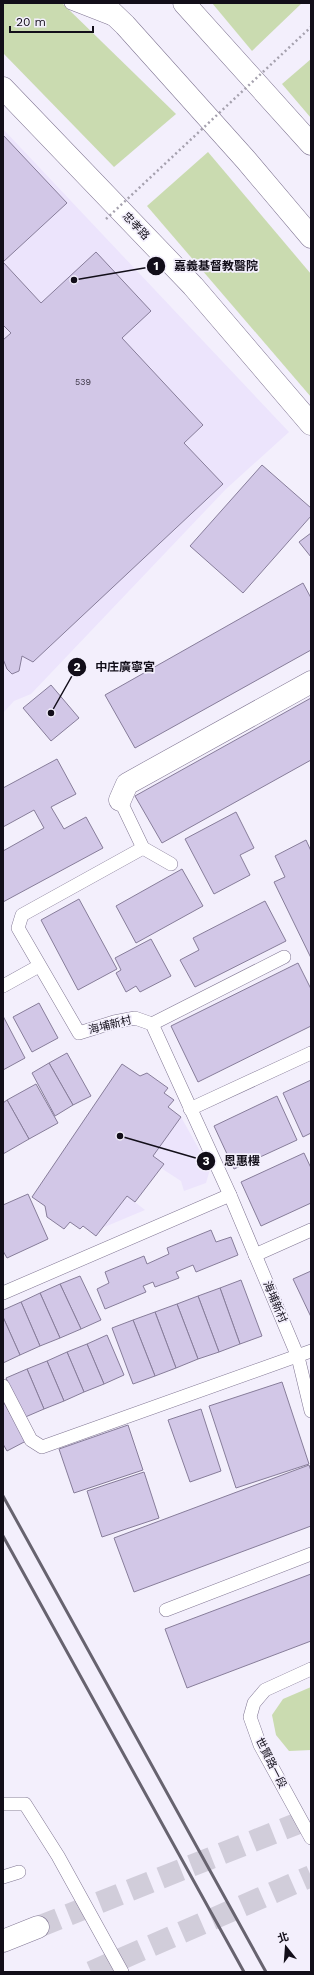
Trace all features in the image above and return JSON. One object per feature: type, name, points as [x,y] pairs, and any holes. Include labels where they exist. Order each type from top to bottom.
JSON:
[{"type":"main road","points":[[102,3],[125,25],[246,160],[311,237]]},
{"type":"main road","points":[[184,3],[311,144]]},
{"type":"main road","name":"忠孝路","points":[[3,88],[193,286],[311,424]]},
{"type":"main road","points":[[120,800],[127,784],[311,682]]},
{"type":"main road","points":[[3,1941],[38,1927]]},
{"type":"lane","points":[[71,3],[75,3],[125,25]]},
{"type":"lane","points":[[120,800],[143,848],[172,864]]},
{"type":"lane","name":"海埔新村","points":[[143,848],[22,915],[18,928],[79,1033],[114,1022],[135,1018],[152,1024],[230,1195],[298,1357],[311,1411]]},
{"type":"lane","points":[[152,1024],[284,957]]},
{"type":"lane","points":[[3,986],[39,966]]},
{"type":"lane","points":[[190,1109],[311,1053]]},
{"type":"lane","points":[[3,1294],[230,1195]]},
{"type":"lane","points":[[255,1255],[311,1230]]},
{"type":"lane","points":[[3,1386],[31,1440],[42,1447],[279,1362],[298,1357],[311,1351]]},
{"type":"lane","points":[[166,1610],[311,1554]]},
{"type":"lane","name":"世賢路一段","points":[[311,1669],[265,1690],[254,1703],[250,1717],[260,1745],[311,1838]]},
{"type":"lane","points":[[3,1804],[25,1804],[58,1856],[122,1972]]},
{"type":"lane","points":[[3,1877],[19,1872]]},
{"type":"path","points":[[106,219],[311,27]]},
{"type":"shaded area","points":[[3,129],[289,432],[226,489],[31,694],[14,701],[3,713]]},
{"type":"shaded area","points":[[181,1117],[210,1169],[206,1183],[184,1191],[181,1181],[161,1168],[164,1164],[153,1156]]},
{"type":"shaded area","points":[[127,1196],[145,1210],[102,1228]]},
{"type":"green space","points":[[3,3],[62,3],[176,114],[114,167],[3,53]]},
{"type":"green space","points":[[212,3],[302,3],[252,51]]},
{"type":"green space","points":[[311,59],[311,118],[282,84]]},
{"type":"green space","points":[[208,152],[311,274],[311,397],[147,206]]},
{"type":"green space","points":[[311,1687],[311,1750],[289,1751],[276,1735],[272,1715],[283,1699]]},
{"type":"building","points":[[3,135],[67,203],[3,262]]},
{"type":"building","points":[[96,252],[151,311],[122,338],[203,425],[184,443],[223,484],[33,662],[22,656],[19,671],[12,674],[7,669],[3,659],[3,340],[11,333],[3,325],[3,262],[41,303]]},
{"type":"building","points":[[262,465],[311,508],[311,516],[243,593],[190,546]]},
{"type":"building","points":[[311,533],[311,557],[299,542]]},
{"type":"building","points":[[303,583],[311,598],[311,650],[135,748],[105,695]]},
{"type":"building","points":[[51,685],[79,718],[51,741],[23,708]]},
{"type":"building","points":[[311,698],[311,760],[162,843],[135,796]]},
{"type":"building","points":[[57,759],[76,794],[51,807],[64,829],[86,817],[103,848],[3,902],[3,851],[44,828],[34,810],[3,827],[3,788]]},
{"type":"building","points":[[236,812],[254,848],[240,855],[250,875],[214,894],[185,839]]},
{"type":"building","points":[[306,840],[311,851],[311,958],[274,882],[285,877],[275,856]]},
{"type":"building","points":[[182,869],[203,906],[136,943],[116,906]]},
{"type":"building","points":[[79,899],[117,969],[78,990],[41,920]]},
{"type":"building","points":[[265,901],[286,941],[195,987],[180,960],[199,950],[193,938]]},
{"type":"building","points":[[151,939],[171,976],[140,992],[136,986],[126,992],[116,973],[121,970],[115,958]]},
{"type":"building","points":[[298,963],[311,989],[311,1026],[198,1082],[171,1026]]},
{"type":"building","points":[[39,1003],[58,1038],[32,1052],[13,1017]]},
{"type":"building","points":[[3,1016],[25,1058],[3,1070]]},
{"type":"building","points":[[67,1053],[91,1096],[73,1105],[49,1063]]},
{"type":"building","points":[[49,1063],[73,1105],[55,1116],[32,1073]]},
{"type":"building","points":[[122,1064],[140,1076],[147,1073],[168,1088],[164,1093],[174,1100],[168,1107],[181,1117],[153,1156],[164,1164],[135,1202],[127,1196],[96,1236],[83,1226],[80,1229],[70,1222],[64,1229],[47,1217],[45,1206],[32,1197]]},
{"type":"building","points":[[311,1080],[311,1133],[303,1137],[283,1093]]},
{"type":"building","points":[[36,1084],[58,1123],[29,1139],[7,1100]]},
{"type":"building","points":[[277,1096],[297,1140],[234,1169],[214,1126]]},
{"type":"building","points":[[7,1100],[29,1139],[3,1154],[3,1103]]},
{"type":"building","points":[[304,1153],[311,1168],[311,1203],[261,1226],[241,1182]]},
{"type":"building","points":[[28,1194],[48,1239],[7,1258],[3,1251],[3,1205]]},
{"type":"building","points":[[211,1230],[216,1242],[231,1237],[238,1255],[196,1272],[193,1265],[176,1272],[179,1278],[155,1287],[153,1282],[143,1286],[146,1292],[105,1309],[97,1289],[109,1283],[105,1272],[144,1256],[147,1264],[169,1254],[167,1248]]},
{"type":"building","points":[[311,1271],[311,1317],[293,1279]]},
{"type":"building","points":[[80,1276],[101,1320],[81,1329],[60,1284]]},
{"type":"building","points":[[241,1280],[262,1336],[240,1344],[220,1288]]},
{"type":"building","points":[[60,1284],[81,1329],[60,1338],[40,1293]]},
{"type":"building","points":[[220,1288],[240,1344],[219,1352],[198,1296]]},
{"type":"building","points":[[40,1293],[60,1338],[40,1346],[21,1302]]},
{"type":"building","points":[[198,1296],[219,1352],[198,1359],[177,1304]]},
{"type":"building","points":[[21,1302],[40,1346],[20,1355],[3,1317],[3,1310]]},
{"type":"building","points":[[177,1304],[198,1359],[176,1368],[155,1312]]},
{"type":"building","points":[[155,1312],[176,1368],[155,1376],[133,1320]]},
{"type":"building","points":[[3,1317],[20,1355],[3,1363]]},
{"type":"building","points":[[133,1320],[155,1376],[133,1384],[112,1328]]},
{"type":"building","points":[[107,1335],[124,1375],[104,1384],[87,1344]]},
{"type":"building","points":[[87,1344],[104,1384],[84,1392],[67,1352]]},
{"type":"building","points":[[67,1352],[84,1392],[64,1401],[47,1361]]},
{"type":"building","points":[[47,1361],[64,1401],[44,1409],[27,1369]]},
{"type":"building","points":[[27,1369],[44,1409],[23,1418],[6,1378]]},
{"type":"building","points":[[282,1382],[309,1464],[236,1488],[209,1406]]},
{"type":"building","points":[[3,1401],[26,1441],[7,1451],[3,1444]]},
{"type":"building","points":[[201,1409],[221,1471],[190,1482],[168,1420]]},
{"type":"building","points":[[128,1425],[143,1470],[74,1493],[59,1449]]},
{"type":"building","points":[[309,1465],[311,1471],[311,1526],[134,1592],[114,1538]]},
{"type":"building","points":[[144,1472],[159,1518],[102,1537],[87,1491]]},
{"type":"building","points":[[311,1574],[311,1641],[187,1688],[165,1629]]},
{"type":"tunnel","points":[[38,1927],[311,1818]]},
{"type":"tunnel","points":[[91,1972],[311,1876]]},
{"type":"railway","points":[[3,1496],[266,1972]]},
{"type":"railway","points":[[3,1536],[244,1972]]},
{"type":"place","name":"嘉義基督教醫院","points":[[74,280]]},
{"type":"place","name":"中庄廣寧宮","points":[[51,713]]},
{"type":"place","name":"恩惠樓","points":[[120,1136]]}]
